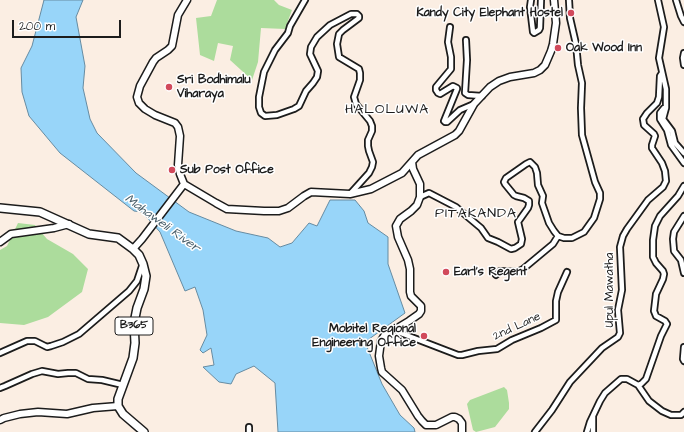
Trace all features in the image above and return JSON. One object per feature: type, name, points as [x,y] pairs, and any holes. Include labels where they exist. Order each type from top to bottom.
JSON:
[{"type":"main road","name":"B365","points":[[0,208],[40,212],[89,234],[118,238],[139,255],[146,276],[144,289],[137,308],[134,323],[135,343],[133,358],[118,399],[118,406]]},
{"type":"main road","points":[[118,406],[123,414],[144,432]]},
{"type":"street","points":[[187,0],[178,15],[172,46],[152,62],[140,86],[137,97],[145,109],[155,115],[175,123],[178,127],[180,136],[178,165],[184,184],[216,204],[227,209],[264,211],[288,208],[311,192],[350,194],[372,190],[402,173],[418,155],[455,135],[474,104],[490,87],[510,77],[534,73],[545,65],[551,51],[556,23],[554,0]]},
{"type":"street","points":[[305,0],[290,26],[288,33],[275,50],[264,72],[259,98],[259,107],[261,113],[265,116],[277,115],[299,106],[306,90],[317,77],[318,71],[310,54],[311,47],[317,37],[330,25],[351,14],[358,14],[358,18],[339,34],[337,44],[339,56],[359,69],[360,80],[354,97],[356,104],[370,120],[372,126],[368,146],[373,162],[369,173],[350,194]]},
{"type":"street","points":[[531,0],[530,7],[534,33],[540,28],[541,0]]},
{"type":"street","points":[[420,197],[429,193],[456,207],[481,228],[488,238],[511,249],[515,248],[520,244],[522,239],[518,222],[528,208],[529,200],[514,195],[504,182],[506,178],[530,162],[535,167],[538,185],[543,196],[542,203],[549,223],[554,231],[558,236],[564,238],[572,238],[584,232],[594,218],[600,199],[600,193],[595,182],[582,135],[582,83],[570,18],[569,0]]},
{"type":"street","points":[[658,0],[664,27],[659,58],[666,89],[666,108],[663,119],[672,131],[675,143],[684,153]]},
{"type":"street","points":[[676,0],[684,22]]},
{"type":"street","points":[[450,27],[448,39],[451,56],[451,69],[436,89],[440,94],[453,86],[457,89],[444,121],[446,122],[460,110],[474,104]]},
{"type":"street","points":[[466,40],[467,60],[465,92],[468,95],[482,96]]},
{"type":"street","points":[[684,53],[684,65]]},
{"type":"street","name":"Upul Mawatha","points":[[535,432],[552,410],[570,382],[602,348],[618,338],[620,333],[618,310],[622,290],[620,248],[623,236],[627,228],[648,200],[663,187],[666,181],[666,171],[652,148],[654,134],[644,125],[644,119],[647,113],[659,97],[660,79],[662,73]]},
{"type":"street","points":[[666,108],[664,108],[660,113],[660,119],[667,130],[671,145],[684,163]]},
{"type":"street","points":[[412,162],[420,184],[420,197],[417,204],[411,211],[400,219],[396,226],[410,269],[410,292],[421,306],[421,311],[409,321],[384,336],[381,341],[379,356],[381,368],[382,372],[402,390],[426,425],[436,425],[455,417],[462,423],[462,432]]},
{"type":"street","points":[[133,249],[184,184]]},
{"type":"street","points":[[638,385],[646,379],[661,336],[667,324],[665,321],[656,316],[654,311],[656,294],[664,274],[653,257],[655,226],[660,216],[678,196],[684,186]]},
{"type":"street","points":[[684,216],[674,232],[673,239],[674,251],[681,260],[684,273]]},
{"type":"street","points":[[0,242],[11,234],[54,228],[69,224]]},
{"type":"street","points":[[496,275],[500,271],[517,272],[523,269],[553,244],[558,236]]},
{"type":"street","points":[[0,353],[27,341],[35,341],[51,346],[79,334],[129,290],[137,281],[143,264]]},
{"type":"street","name":"2nd Lane","points":[[394,330],[458,355],[497,349],[512,340],[556,320],[556,301],[558,292],[567,272]]},
{"type":"street","points":[[684,347],[684,361]]},
{"type":"street","points":[[0,388],[42,371],[58,374],[76,373],[88,379],[102,380],[123,385]]},
{"type":"street","points":[[587,432],[593,414],[605,393],[621,379],[626,379],[638,385],[649,401],[662,411],[671,415],[681,415],[684,412]]},
{"type":"street","points":[[0,420],[20,414],[38,412],[67,414],[93,408],[118,406]]},
{"type":"street","points":[[593,414],[593,432]]},
{"type":"green space","points":[[217,0],[274,0],[279,5],[292,10],[285,29],[261,28],[258,62],[252,80],[230,60],[233,46],[218,43],[214,61],[200,55],[196,18],[211,16]]},
{"type":"green space","points":[[18,223],[35,225],[47,239],[73,254],[88,269],[82,292],[48,317],[24,325],[0,323],[0,250],[7,246]]},
{"type":"green space","points":[[504,387],[507,390],[509,409],[495,427],[476,432],[473,430],[467,404],[470,400]]},
{"type":"water","name":"Mahaweli River","points":[[44,0],[83,0],[76,17],[85,66],[83,88],[90,119],[97,133],[136,173],[189,212],[236,231],[268,238],[280,247],[292,243],[309,223],[317,226],[330,200],[355,200],[364,211],[368,223],[388,237],[388,264],[405,313],[365,342],[382,384],[400,415],[414,428],[415,432],[278,432],[275,383],[254,366],[236,374],[231,384],[219,382],[203,367],[214,365],[211,348],[203,353],[200,350],[207,335],[203,310],[195,287],[185,291],[160,232],[142,212],[134,211],[60,153],[29,116],[22,92],[21,68],[32,46]]},
{"type":"place","name":"Kandy City Elephant Hostel","points":[[571,13]]},
{"type":"place","name":"Oak Wood Inn","points":[[558,48]]},
{"type":"place","name":"Sri Bodhimalu Viharaya","points":[[169,87]]},
{"type":"place","name":"Sub Post Office","points":[[172,170]]},
{"type":"place","name":"Earl's Regent","points":[[446,272]]},
{"type":"place","name":"Mobitel Regional Engineering Office","points":[[424,336]]},
{"type":"district","name":"HALOLUWA","points":[[387,110]]},
{"type":"district","name":"PITAKANDA","points":[[476,214]]}]
